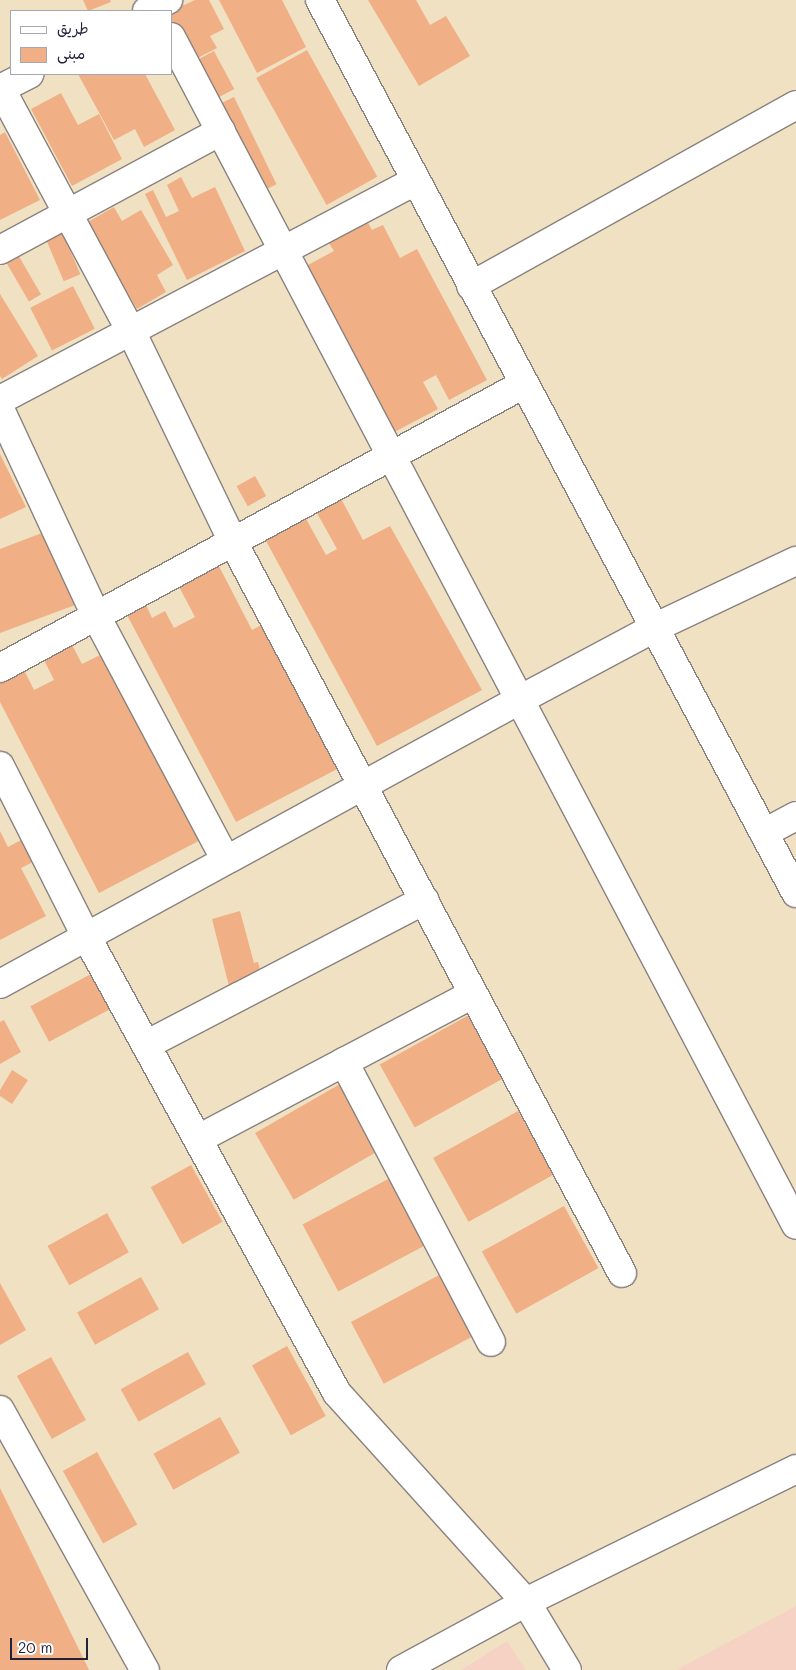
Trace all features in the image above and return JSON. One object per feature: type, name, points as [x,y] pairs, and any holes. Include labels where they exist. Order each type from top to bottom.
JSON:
[{"type":"street","points":[[320,0],[796,893]]},
{"type":"street","points":[[172,39],[284,248],[390,455],[521,699],[796,1226]]},
{"type":"street","points":[[27,75],[1,89],[131,331],[233,542],[622,1273]]},
{"type":"street","points":[[471,286],[796,105]]},
{"type":"street","points":[[0,250],[221,131]]},
{"type":"street","points":[[0,400],[284,248],[415,181]]},
{"type":"street","points":[[0,668],[524,384]]},
{"type":"street","points":[[0,410],[96,616],[226,860]]},
{"type":"street","points":[[0,984],[654,628],[796,560]]},
{"type":"street","points":[[0,766],[86,936],[337,1393],[526,1602],[567,1670]]},
{"type":"street","points":[[764,833],[796,816]]},
{"type":"street","points":[[146,1045],[424,900]]},
{"type":"street","points":[[198,1139],[474,994]]},
{"type":"street","points":[[344,1062],[492,1342]]},
{"type":"street","points":[[0,1410],[145,1670]]},
{"type":"street","points":[[401,1670],[526,1602],[796,1469]]},
{"type":"shaded area","points":[[796,1606],[796,1670],[676,1670]]},
{"type":"shaded area","points":[[507,1641],[526,1670],[461,1670]]},
{"type":"building","points":[[83,0],[110,0],[111,2],[91,10],[88,10]]},
{"type":"building","points":[[195,0],[209,0],[224,29],[210,36],[217,48],[180,67],[172,52],[172,11]]},
{"type":"building","points":[[219,0],[282,0],[306,47],[257,73]]},
{"type":"building","points":[[368,0],[416,0],[430,25],[446,16],[470,56],[419,86]]},
{"type":"building","points":[[307,50],[377,177],[327,205],[256,78]]},
{"type":"building","points":[[214,51],[234,89],[200,107],[180,69]]},
{"type":"building","points":[[79,75],[146,75],[175,130],[144,147],[135,129],[114,140]]},
{"type":"building","points":[[61,93],[78,125],[99,114],[122,159],[72,186],[31,109]]},
{"type":"building","points":[[234,97],[277,184],[251,196],[209,109]]},
{"type":"building","points":[[5,132],[40,200],[0,220],[0,135]]},
{"type":"building","points":[[181,177],[192,198],[215,187],[245,251],[187,280],[145,194],[153,190],[166,217],[179,211],[167,185]]},
{"type":"building","points":[[114,207],[122,221],[141,210],[173,265],[157,275],[166,292],[137,309],[86,223]]},
{"type":"building","points":[[366,219],[372,230],[383,225],[400,258],[417,249],[487,380],[449,400],[436,375],[423,382],[438,409],[383,438],[295,272],[334,251],[327,240]]},
{"type":"building","points":[[62,231],[80,274],[64,281],[45,238]]},
{"type":"building","points":[[17,253],[41,295],[29,302],[5,260]]},
{"type":"building","points":[[73,286],[95,329],[52,351],[30,308]]},
{"type":"building","points":[[0,294],[38,356],[2,379],[0,376]]},
{"type":"building","points":[[0,454],[26,507],[0,519]]},
{"type":"building","points":[[255,476],[266,496],[248,506],[237,486]]},
{"type":"building","points":[[337,491],[363,540],[390,526],[482,690],[377,746],[265,539],[305,517],[326,555],[337,549],[312,504]]},
{"type":"building","points":[[47,531],[75,605],[0,633],[0,549]]},
{"type":"building","points":[[209,547],[252,630],[268,621],[343,766],[236,822],[126,613],[145,603],[152,618],[165,611],[174,628],[195,617],[176,581]]},
{"type":"building","points":[[70,641],[82,664],[104,653],[210,835],[99,893],[0,702],[0,673],[20,662],[34,690],[54,680],[42,656]]},
{"type":"building","points":[[0,831],[8,847],[23,839],[35,861],[21,868],[46,916],[0,940]]},
{"type":"building","points":[[240,911],[254,963],[258,962],[263,982],[230,990],[212,919]]},
{"type":"building","points":[[93,973],[112,1008],[49,1042],[30,1006]]},
{"type":"building","points":[[469,1015],[504,1078],[415,1127],[380,1064]]},
{"type":"building","points":[[4,1020],[21,1052],[0,1064],[0,1022]]},
{"type":"building","points":[[12,1070],[28,1080],[12,1104],[0,1096],[0,1090]]},
{"type":"building","points":[[340,1084],[378,1151],[294,1200],[255,1133]]},
{"type":"building","points":[[518,1111],[553,1175],[469,1222],[433,1158]]},
{"type":"building","points":[[191,1165],[223,1222],[182,1244],[151,1187]]},
{"type":"building","points":[[390,1178],[426,1245],[338,1292],[303,1224]]},
{"type":"building","points":[[564,1206],[598,1268],[516,1314],[482,1252]]},
{"type":"building","points":[[107,1213],[129,1252],[69,1285],[48,1246]]},
{"type":"building","points":[[441,1274],[474,1336],[384,1384],[351,1322]]},
{"type":"building","points":[[141,1277],[159,1309],[95,1345],[77,1312]]},
{"type":"building","points":[[0,1283],[26,1330],[0,1345]]},
{"type":"building","points":[[287,1346],[326,1416],[291,1435],[252,1365]]},
{"type":"building","points":[[188,1352],[206,1384],[139,1422],[121,1389]]},
{"type":"building","points":[[51,1357],[86,1420],[52,1439],[17,1376]]},
{"type":"building","points":[[220,1417],[240,1453],[173,1490],[154,1454]]},
{"type":"building","points":[[97,1452],[137,1525],[103,1544],[63,1471]]},
{"type":"building","points":[[0,1488],[89,1670],[0,1670]]}]
